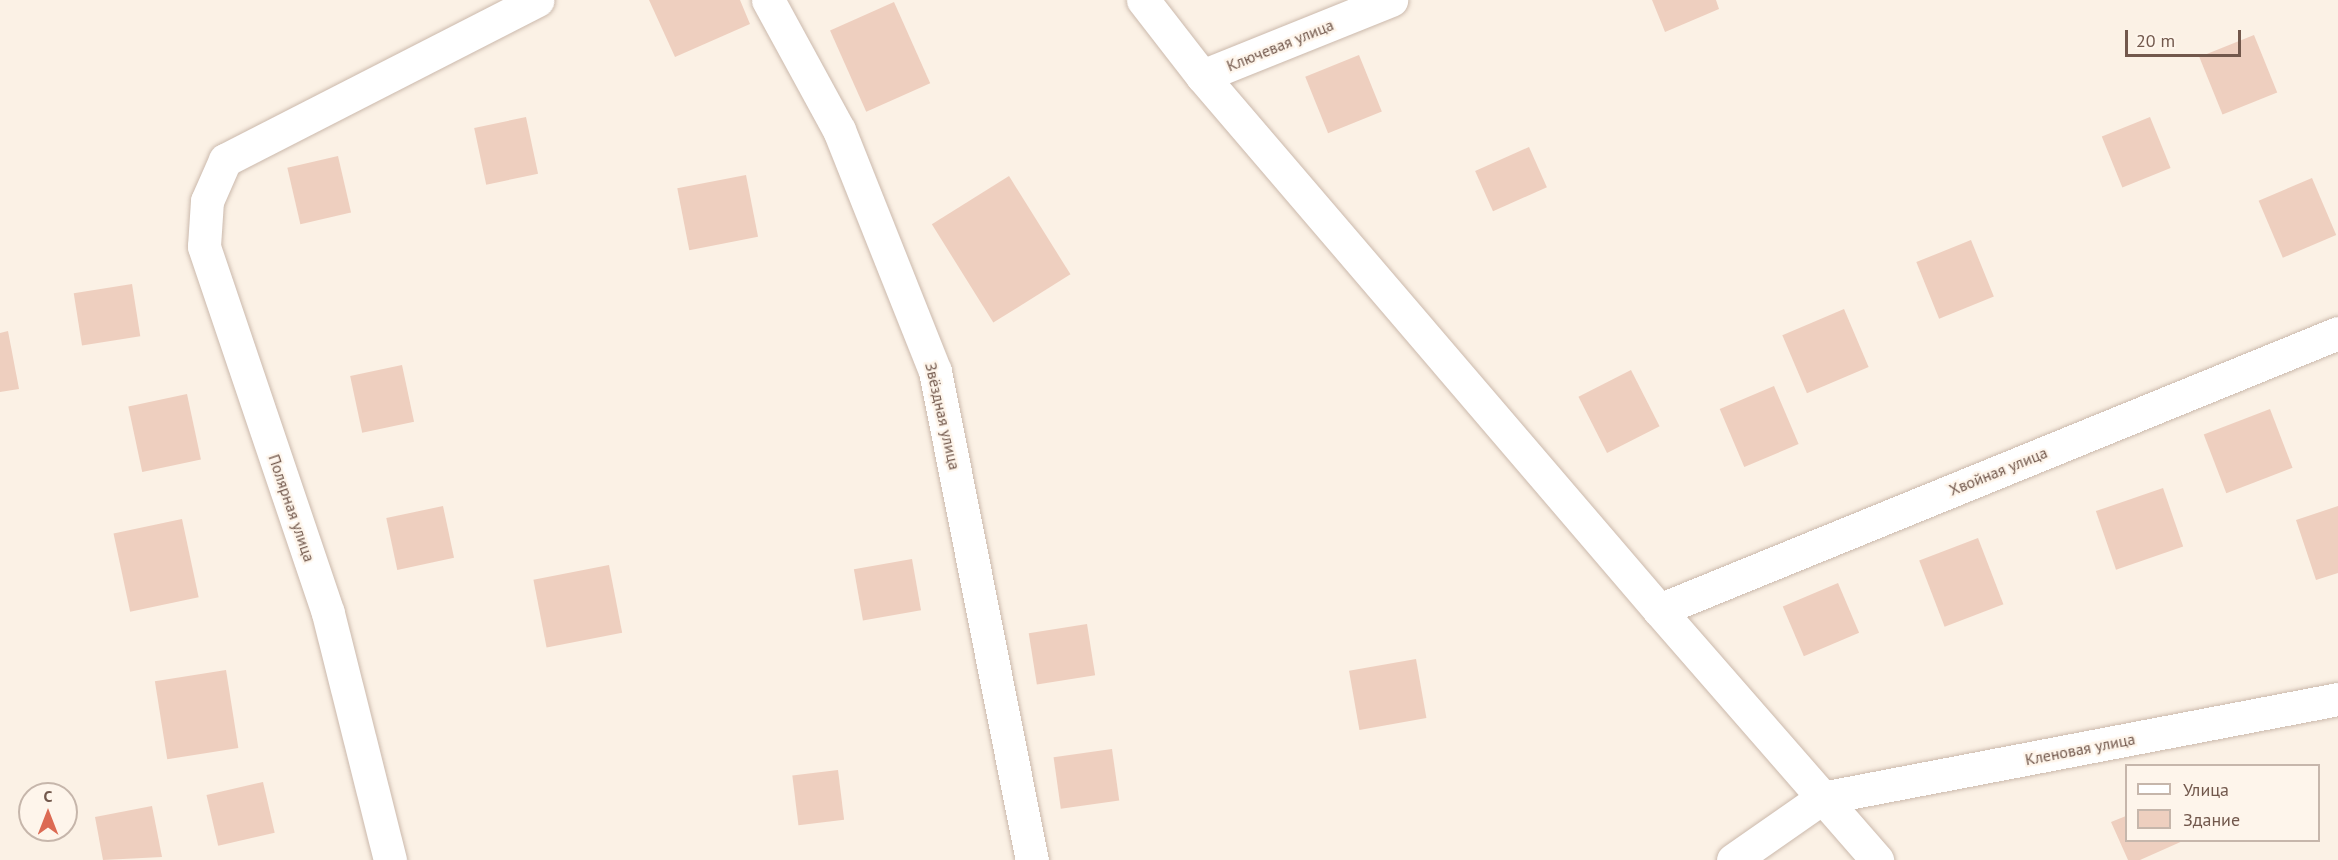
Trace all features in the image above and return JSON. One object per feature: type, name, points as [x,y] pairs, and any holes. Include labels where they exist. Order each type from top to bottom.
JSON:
[{"type":"street","name":"Полярная улица","points":[[390,860],[328,613],[204,246],[207,201],[225,160],[537,0]]},
{"type":"street","name":"Звёздная улица","points":[[768,0],[839,130],[935,371],[1032,860]]},
{"type":"street","points":[[1143,0],[1202,76],[1659,610],[1877,860]]},
{"type":"street","name":"Ключевая улица","points":[[1202,76],[1391,0]]},
{"type":"street","name":"Хвойная улица","points":[[1659,610],[2338,333]]},
{"type":"street","name":"Кленовая улица","points":[[1822,798],[2338,699]]},
{"type":"street","points":[[1733,860],[1822,798]]},
{"type":"building","points":[[649,0],[740,0],[750,24],[675,57]]},
{"type":"building","points":[[1652,0],[1716,0],[1719,9],[1665,32]]},
{"type":"building","points":[[894,2],[930,83],[866,112],[830,30]]},
{"type":"building","points":[[2254,35],[2277,92],[2223,115],[2199,57]]},
{"type":"building","points":[[1359,55],[1382,112],[1328,133],[1305,77]]},
{"type":"building","points":[[526,117],[538,174],[486,185],[474,128]]},
{"type":"building","points":[[2150,117],[2171,168],[2122,187],[2102,136]]},
{"type":"building","points":[[1529,147],[1547,187],[1493,211],[1475,171]]},
{"type":"building","points":[[338,156],[351,213],[300,224],[287,168]]},
{"type":"building","points":[[746,175],[758,237],[689,250],[677,188]]},
{"type":"building","points":[[1009,176],[1070,274],[993,323],[932,224]]},
{"type":"building","points":[[2312,178],[2336,235],[2283,258],[2259,201]]},
{"type":"building","points":[[1971,240],[1994,297],[1939,319],[1916,262]]},
{"type":"building","points":[[132,284],[140,336],[82,346],[74,293]]},
{"type":"building","points":[[1844,309],[1869,367],[1807,393],[1782,335]]},
{"type":"building","points":[[8,331],[19,389],[0,392],[0,333]]},
{"type":"building","points":[[402,365],[414,422],[362,433],[350,376]]},
{"type":"building","points":[[1631,370],[1660,426],[1607,453],[1578,397]]},
{"type":"building","points":[[1774,386],[1799,444],[1744,467],[1720,409]]},
{"type":"building","points":[[187,394],[201,460],[142,472],[128,406]]},
{"type":"building","points":[[2270,409],[2293,468],[2226,493],[2204,434]]},
{"type":"building","points":[[2163,488],[2183,547],[2116,570],[2096,511]]},
{"type":"building","points":[[443,506],[454,558],[397,570],[386,518]]},
{"type":"building","points":[[2338,506],[2338,573],[2316,580],[2296,520]]},
{"type":"building","points":[[182,519],[199,597],[130,612],[114,534]]},
{"type":"building","points":[[1978,538],[2003,604],[1945,627],[1919,561]]},
{"type":"building","points":[[912,559],[921,610],[863,620],[854,569]]},
{"type":"building","points":[[609,565],[622,633],[547,647],[533,580]]},
{"type":"building","points":[[1838,583],[1859,633],[1804,656],[1783,606]]},
{"type":"building","points":[[1087,624],[1095,675],[1037,685],[1029,633]]},
{"type":"building","points":[[1416,659],[1426,718],[1359,730],[1349,671]]},
{"type":"building","points":[[226,670],[238,748],[167,759],[155,681]]},
{"type":"building","points":[[1112,749],[1119,800],[1061,809],[1054,757]]},
{"type":"building","points":[[838,770],[844,820],[798,825],[792,776]]},
{"type":"building","points":[[263,782],[275,833],[218,846],[206,795]]},
{"type":"building","points":[[152,806],[162,857],[103,860],[95,817]]},
{"type":"building","points":[[2125,816],[2125,842],[2180,842],[2140,860],[2128,860],[2111,822]]}]
